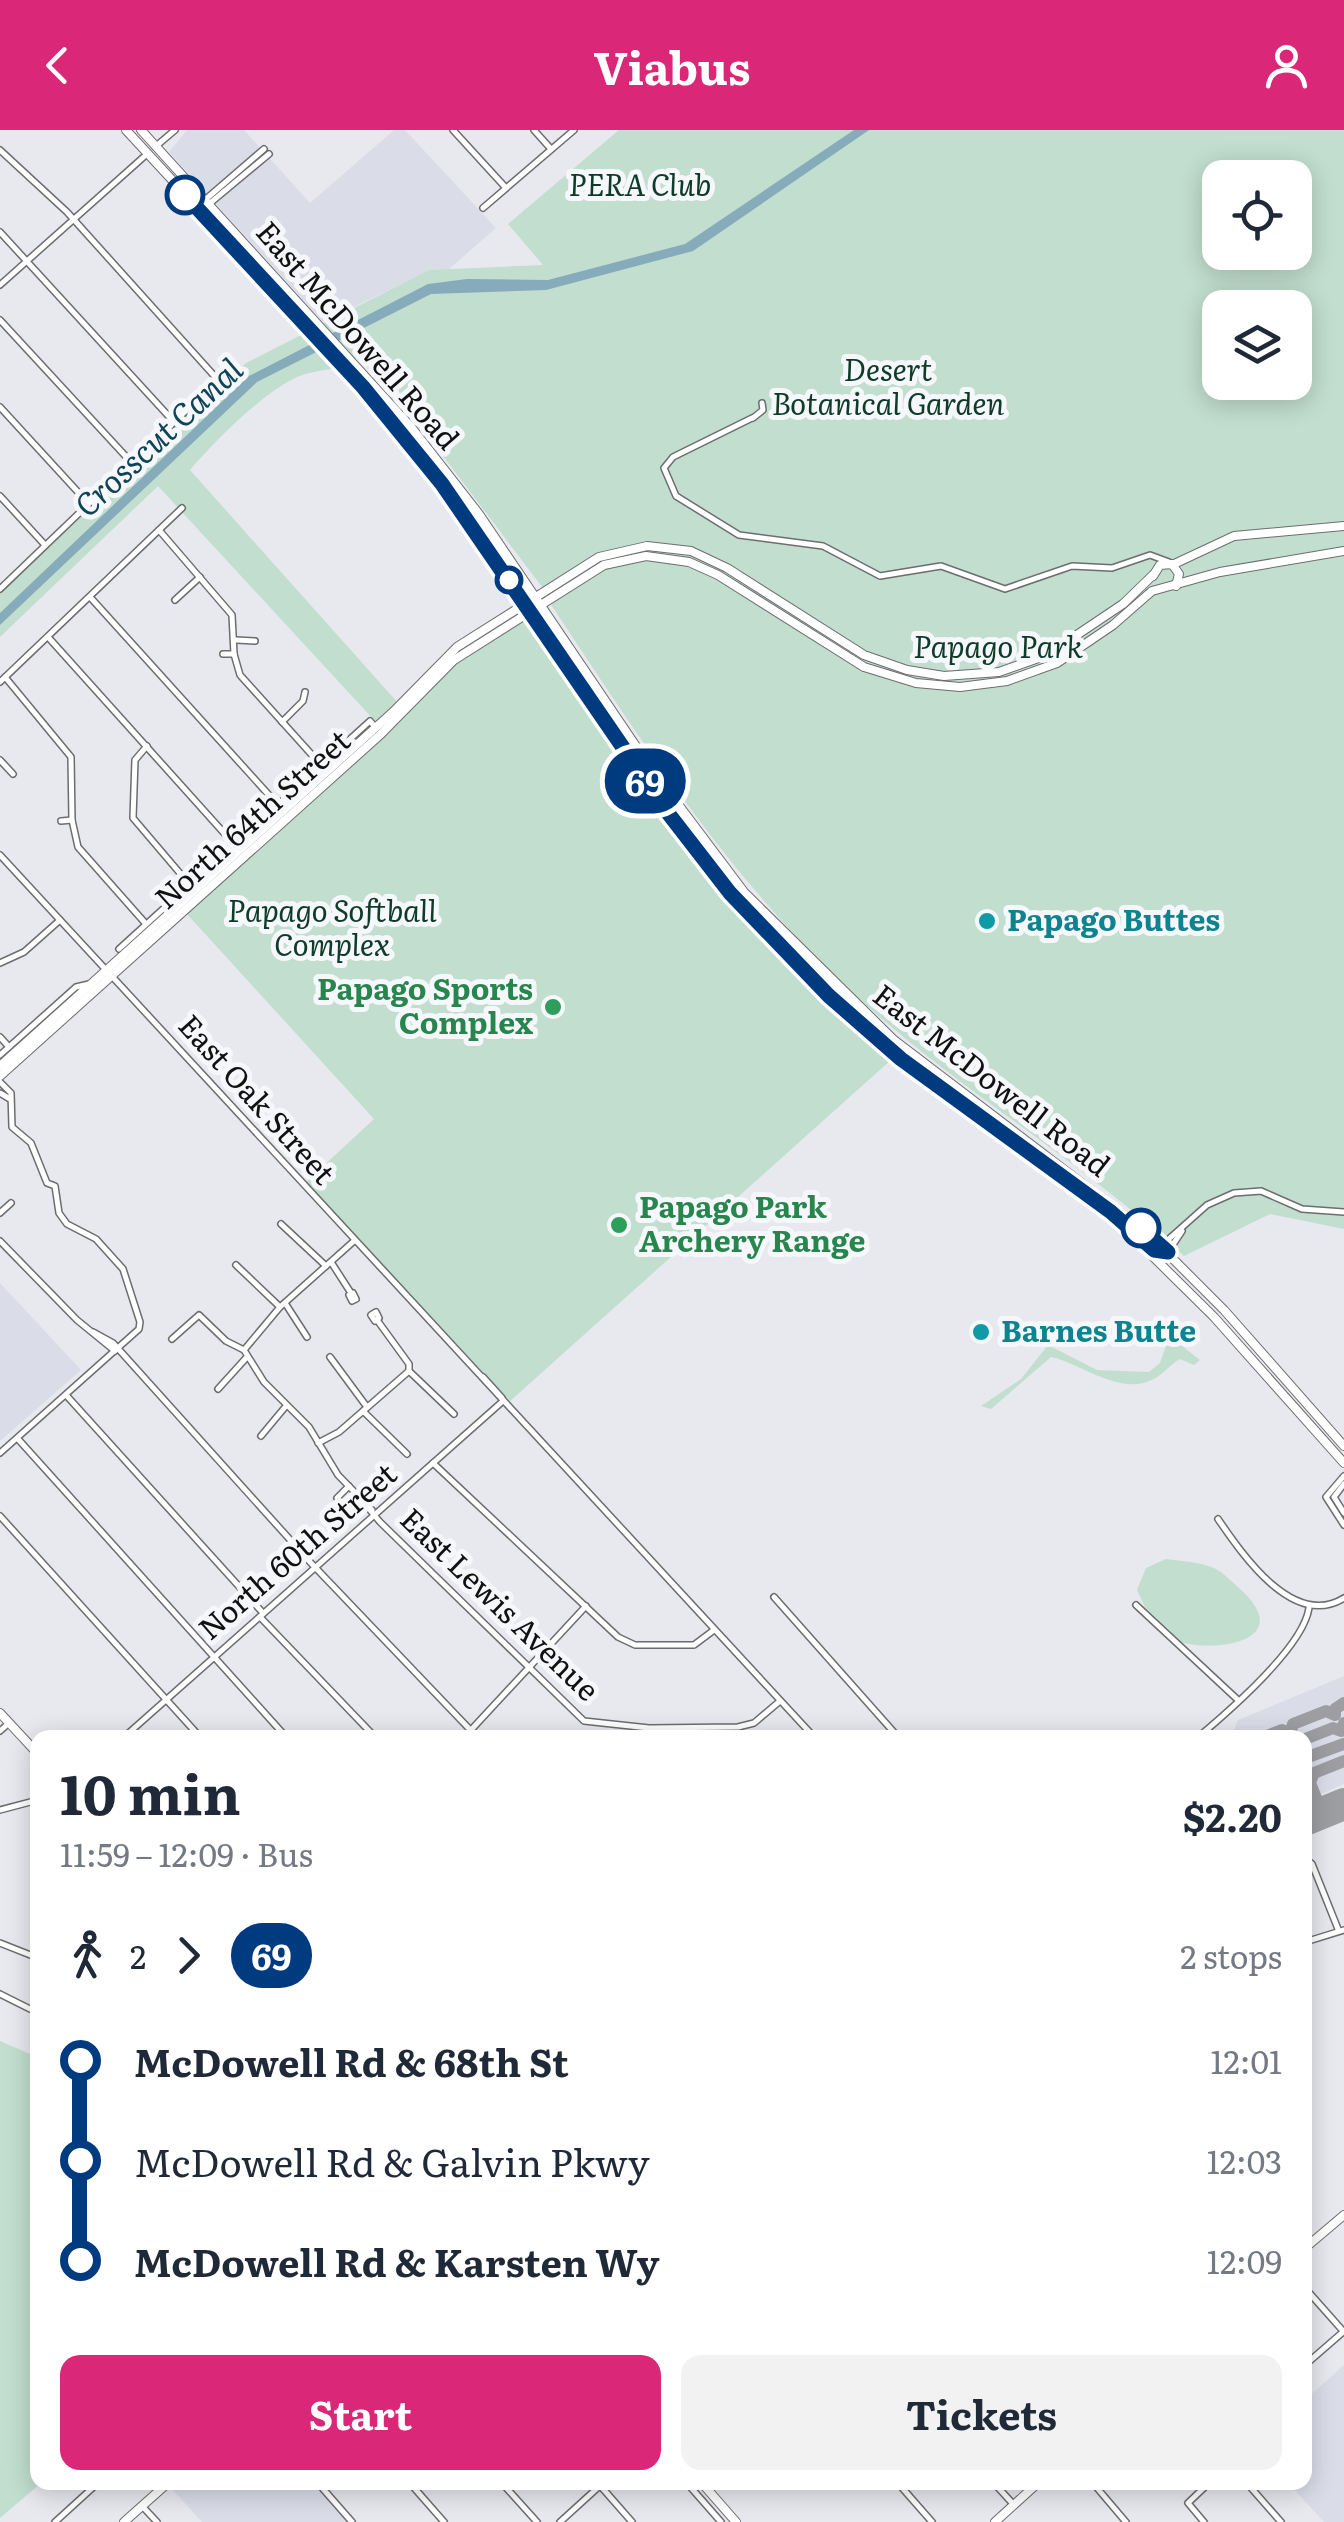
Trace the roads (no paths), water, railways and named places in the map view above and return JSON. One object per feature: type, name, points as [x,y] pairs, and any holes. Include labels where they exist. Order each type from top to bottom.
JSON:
[{"type":"main road","name":"East McDowell Road","points":[[126,130],[317,337],[425,462],[678,828],[795,962],[901,1059],[1104,1211],[1198,1298],[1344,1463]]},
{"type":"main road","name":"East McDowell Road","points":[[141,130],[404,418],[466,498],[686,818],[744,892],[800,951],[904,1048],[1068,1168],[1164,1249],[1344,1446]]},
{"type":"main road","points":[[209,220],[218,212]]},
{"type":"main road","points":[[404,418],[425,462],[437,468],[466,498]]},
{"type":"main road","points":[[537,599],[613,552],[647,546],[680,548],[719,563],[864,655],[906,670],[962,676],[1009,669],[1053,652],[1122,604],[1160,565],[1172,565],[1234,536],[1344,526]]},
{"type":"main road","points":[[537,599],[613,562],[646,556],[680,559],[718,575],[864,666],[916,683],[960,687],[1007,681],[1048,667],[1113,625],[1148,593],[1220,572],[1344,551]]},
{"type":"main road","points":[[1167,589],[1179,578],[1172,565]]},
{"type":"main road","points":[[1153,574],[1167,589]]},
{"type":"main road","name":"North 64th Street","points":[[0,1079],[471,636],[537,599]]},
{"type":"main road","name":"North 64th Street","points":[[240,850],[392,724],[436,671]]},
{"type":"main road","name":"North 64th Street","points":[[0,1066],[92,984],[110,974]]},
{"type":"main road","points":[[1104,1211],[1154,1250],[1164,1249]]},
{"type":"main road","points":[[0,1713],[30,1745]]},
{"type":"main road","points":[[1312,2242],[1344,2215]]},
{"type":"main road","points":[[124,2522],[160,2490]]},
{"type":"main road","points":[[708,2490],[736,2522]]},
{"type":"main road","points":[[995,2522],[1030,2490]]},
{"type":"street","points":[[0,285],[175,130]]},
{"type":"street","points":[[452,130],[506,188]]},
{"type":"street","points":[[534,130],[552,149]]},
{"type":"street","points":[[483,208],[574,130]]},
{"type":"street","points":[[0,150],[32,176],[218,380],[1,587]]},
{"type":"street","points":[[207,202],[266,151]]},
{"type":"street","points":[[0,232],[174,422]]},
{"type":"street","points":[[0,320],[131,462]]},
{"type":"street","points":[[762,403],[763,410],[752,418],[666,463],[664,475],[676,496],[738,535],[823,546],[871,574],[893,577],[932,566],[954,568],[1005,589],[1072,566],[1112,568],[1157,555],[1172,565]]},
{"type":"street","points":[[0,407],[88,503]]},
{"type":"street","points":[[0,496],[45,545]]},
{"type":"street","points":[[146,924],[78,848],[72,820],[74,777],[69,752],[2,680],[182,508]]},
{"type":"street","points":[[159,530],[232,615],[234,654],[240,675],[322,766]]},
{"type":"street","points":[[1139,559],[1151,566],[1153,574]]},
{"type":"street","points":[[175,600],[200,576]]},
{"type":"street","points":[[90,596],[278,805]]},
{"type":"street","points":[[48,637],[240,850]]},
{"type":"street","points":[[236,640],[255,641]]},
{"type":"street","points":[[224,654],[234,654]]},
{"type":"street","points":[[282,722],[303,700],[305,692]]},
{"type":"street","name":"North 64th Street","points":[[119,949],[190,885],[240,850],[278,805],[370,721],[376,728]]},
{"type":"street","points":[[147,746],[135,760],[133,818],[190,885]]},
{"type":"street","points":[[0,760],[13,774]]},
{"type":"street","points":[[61,820],[72,820]]},
{"type":"street","name":"East Oak Street","points":[[0,855],[807,1730]]},
{"type":"street","points":[[0,963],[24,952],[60,920]]},
{"type":"street","name":"North 64th Street","points":[[0,1055],[78,986],[92,984]]},
{"type":"street","points":[[0,1037],[9,1047]]},
{"type":"street","points":[[0,1079],[10,1098],[12,1127],[31,1143],[47,1183],[55,1186],[59,1213],[67,1224],[96,1239],[123,1269],[140,1322],[139,1329],[0,1453]]},
{"type":"street","points":[[0,1093],[10,1098]]},
{"type":"street","points":[[1164,1249],[1207,1205],[1234,1192],[1261,1191],[1302,1209],[1344,1212]]},
{"type":"street","points":[[0,1213],[11,1202]]},
{"type":"street","points":[[281,1224],[328,1264],[351,1293]]},
{"type":"street","points":[[0,1241],[93,1332],[112,1343],[115,1351],[470,1730],[586,1606]]},
{"type":"street","points":[[218,1389],[282,1305],[354,1242]]},
{"type":"street","points":[[236,1265],[282,1305],[307,1337]]},
{"type":"street","name":"East Lewis Avenue","points":[[172,1339],[200,1315],[245,1354],[286,1406],[309,1427],[374,1515],[574,1715],[595,1724],[650,1728]]},
{"type":"street","points":[[318,1444],[409,1371],[410,1364],[377,1320]]},
{"type":"street","points":[[330,1357],[365,1409],[408,1454]]},
{"type":"street","points":[[409,1371],[454,1414]]},
{"type":"street","points":[[66,1394],[369,1730]]},
{"type":"street","name":"North 60th Street","points":[[132,1730],[504,1401]]},
{"type":"street","points":[[261,1436],[286,1406]]},
{"type":"street","points":[[18,1438],[279,1730]]},
{"type":"street","points":[[432,1464],[618,1637],[635,1645],[694,1645],[714,1630]]},
{"type":"street","points":[[1344,1476],[1326,1497],[1344,1525]]},
{"type":"street","points":[[1344,1484],[1334,1498],[1344,1512]]},
{"type":"street","points":[[337,1498],[349,1486]]},
{"type":"street","points":[[0,1516],[194,1730]]},
{"type":"street","points":[[1218,1519],[1282,1593],[1309,1608],[1329,1606],[1344,1598]]},
{"type":"street","points":[[774,1597],[892,1730]]},
{"type":"street","points":[[1136,1606],[1238,1700]]},
{"type":"street","points":[[1206,1730],[1304,1628],[1309,1608]]},
{"type":"street","points":[[650,1728],[738,1726],[754,1722],[780,1701]]},
{"type":"street","points":[[0,1731],[10,1723]]},
{"type":"street","points":[[0,1810],[30,1802]]},
{"type":"street","points":[[1312,1864],[1341,1930],[1312,1940]]},
{"type":"street","points":[[0,1943],[30,1955]]},
{"type":"street","points":[[0,1994],[30,2009]]},
{"type":"street","points":[[1312,2296],[1344,2332],[1312,2359]]},
{"type":"street","points":[[55,2522],[91,2490]]},
{"type":"street","points":[[324,2490],[352,2522]]},
{"type":"street","points":[[415,2490],[444,2522]]},
{"type":"street","points":[[509,2490],[537,2522]]},
{"type":"street","points":[[560,2522],[594,2490]]},
{"type":"street","points":[[605,2490],[632,2522]]},
{"type":"street","points":[[693,2490],[721,2522]]},
{"type":"street","points":[[904,2490],[932,2522]]},
{"type":"street","points":[[1000,2490],[1014,2505]]},
{"type":"street","points":[[1099,2490],[1126,2522]]},
{"type":"street","points":[[1202,2490],[1188,2503],[1204,2522]]},
{"type":"street","points":[[1253,2490],[1281,2522]]},
{"type":"street","points":[[142,2506],[157,2522]]},
{"type":"water","points":[[854,130],[869,130],[693,251],[546,290],[431,294],[257,382],[0,625],[0,613],[249,376],[428,284],[467,279],[548,280],[685,244]]},
{"type":"place","name":"Papago Buttes","points":[[987,921]]},
{"type":"place","name":"Papago Sports Complex","points":[[553,1007]]},
{"type":"place","name":"Papago Park Archery Range","points":[[619,1225]]},
{"type":"place","name":"Barnes Butte","points":[[981,1332]]},
{"type":"park label","name":"PERA Club","points":[[640,186]]},
{"type":"park label","name":"Desert Botanical Garden","points":[[888,388]]},
{"type":"park label","name":"Papago Park","points":[[998,648]]},
{"type":"park label","name":"Papago Softball Complex","points":[[332,929]]},
{"type":"water label","name":"Crosscut Canal","points":[[159,438]]}]
